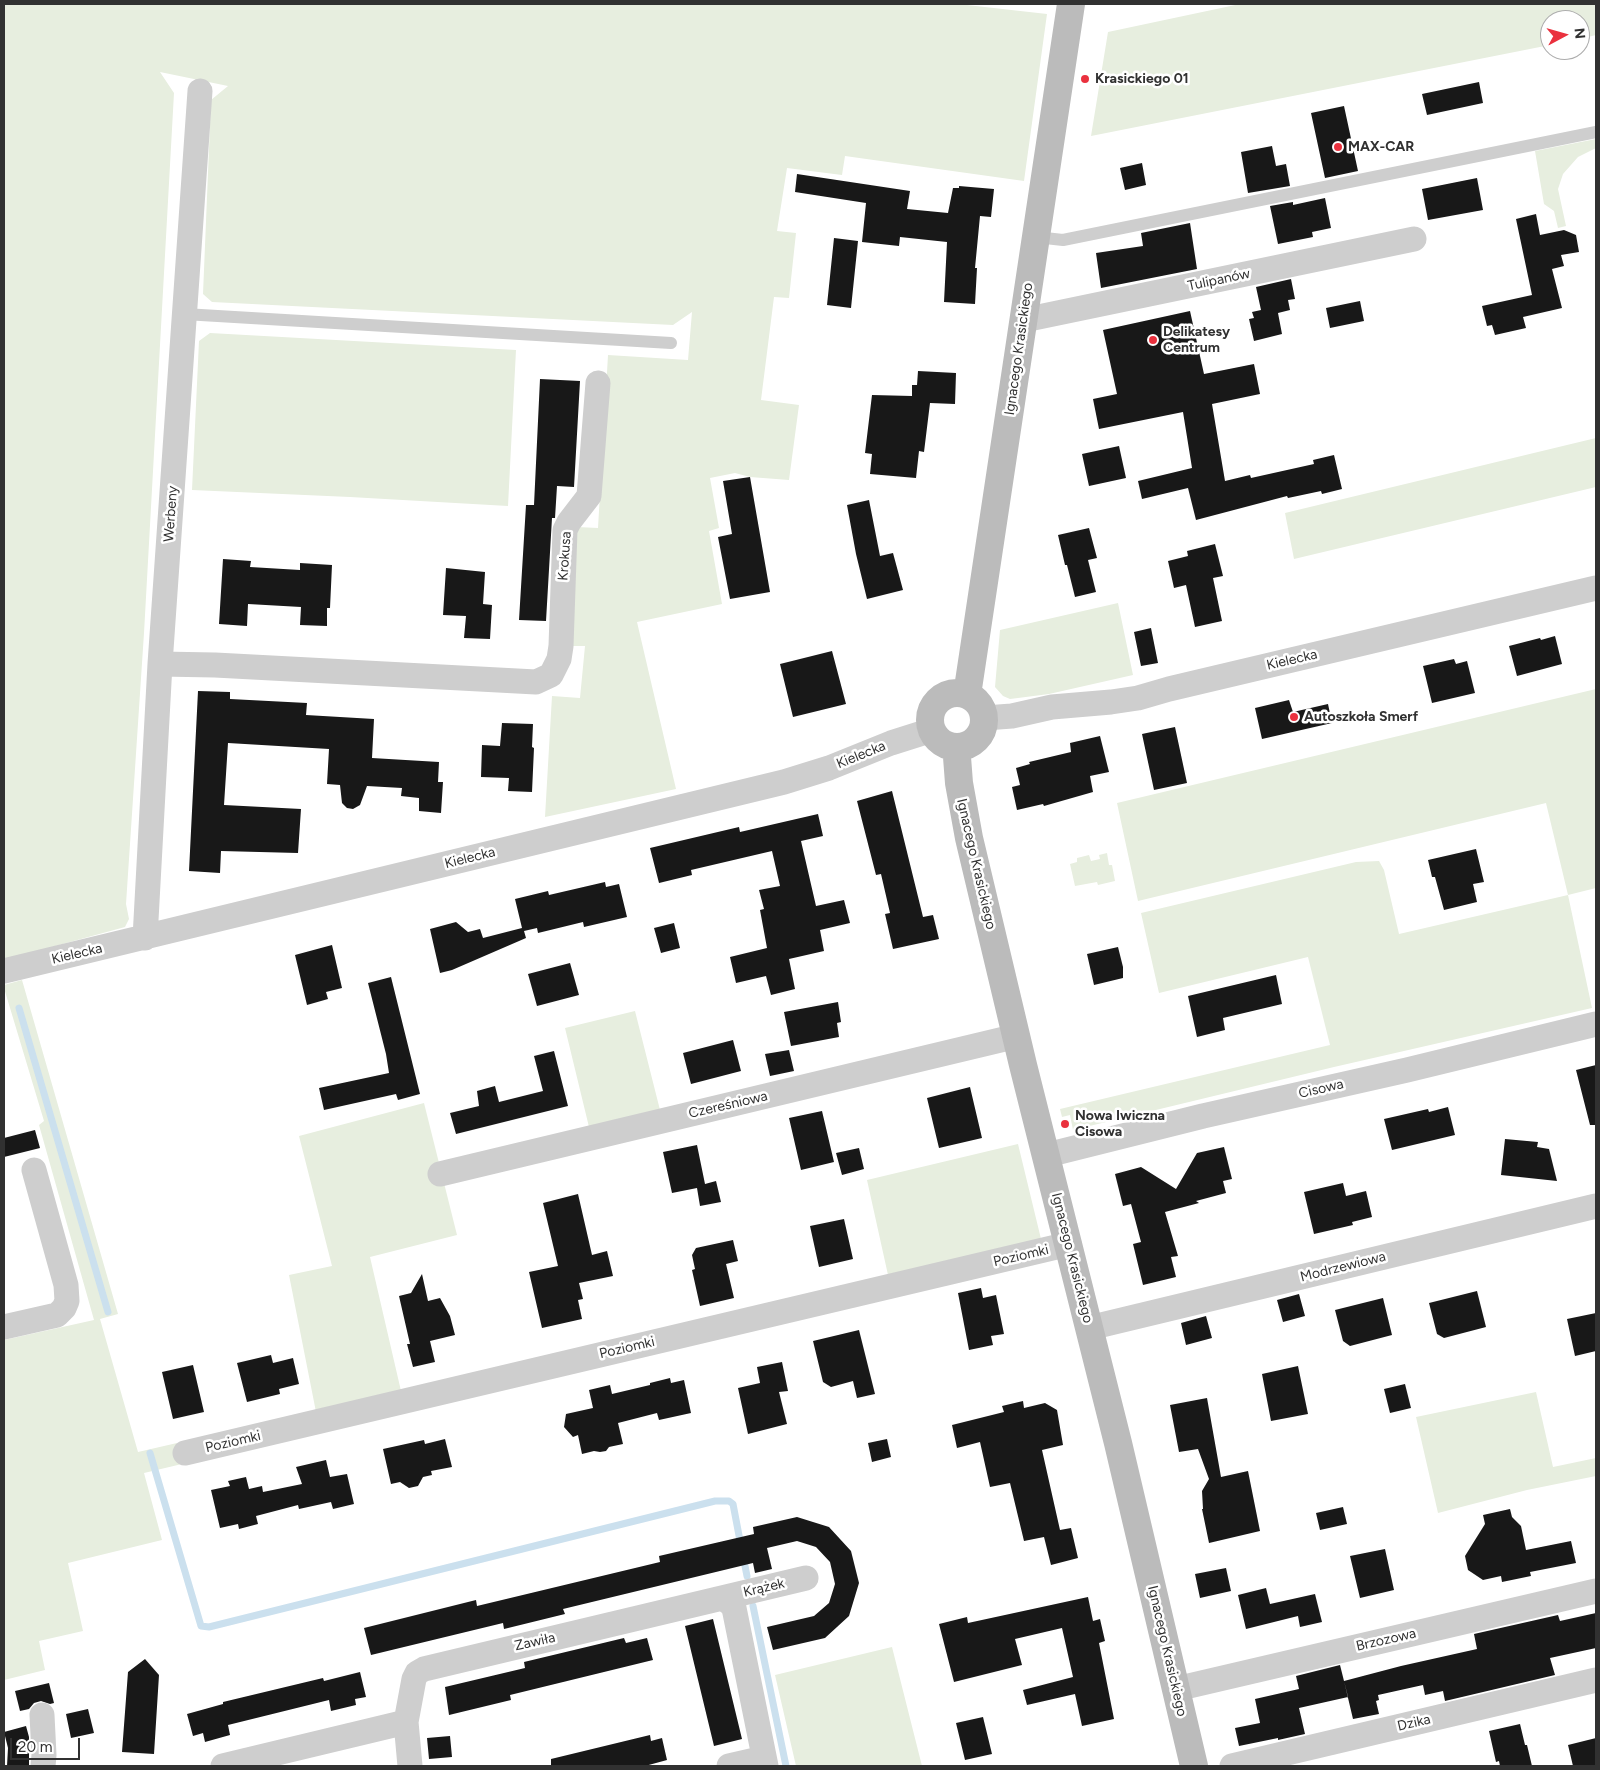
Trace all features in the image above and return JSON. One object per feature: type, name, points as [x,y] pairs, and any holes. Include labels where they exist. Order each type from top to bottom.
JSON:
[{"type":"street","name":"Ignacego Krasickiego","points":[[967,695],[1071,4]]},
{"type":"street","name":"Werbeny","points":[[145,938],[160,664],[200,91]]},
{"type":"street","name":"Tulipanów","points":[[1024,320],[1414,239]]},
{"type":"street","name":"Krokusa","points":[[160,664],[215,665],[536,682],[550,675],[556,668],[561,646],[565,530],[589,496],[598,383]]},
{"type":"street","name":"Kielecka","points":[[985,718],[1012,716],[1058,706],[1138,698],[1188,684],[1596,588]]},
{"type":"street","points":[[953,693],[967,695],[978,702],[983,709],[985,718],[981,736],[974,743],[959,748],[946,746],[938,740],[930,722],[931,712],[936,703],[944,696],[953,693]]},
{"type":"street","name":"Kielecka","points":[[4,971],[784,782],[829,768],[932,730]]},
{"type":"street","name":"Ignacego Krasickiego","points":[[959,748],[958,769],[965,817],[1016,1036],[1069,1244],[1194,1766]]},
{"type":"street","name":"Cisowa","points":[[1046,1155],[1203,1116],[1407,1070],[1596,1024]]},
{"type":"street","name":"Czereśniowa","points":[[440,1174],[1016,1036]]},
{"type":"street","points":[[4,1328],[57,1315],[64,1308],[67,1301],[66,1285],[34,1170]]},
{"type":"street","name":"Modrzewiowa","points":[[1089,1328],[1596,1206]]},
{"type":"street","name":"Poziomki","points":[[185,1453],[1069,1244]]},
{"type":"street","name":"Krążek","points":[[721,1598],[806,1578]]},
{"type":"street","name":"Brzozowa","points":[[1176,1689],[1596,1591]]},
{"type":"street","points":[[721,1598],[729,1602],[734,1608],[765,1762],[729,1766]]},
{"type":"street","name":"Zawiła","points":[[410,1766],[406,1722],[414,1680],[417,1673],[424,1669],[721,1598]]},
{"type":"street","name":"Dzika","points":[[1232,1766],[1596,1680]]},
{"type":"street","points":[[42,1715],[43,1766]]},
{"type":"street","points":[[223,1766],[406,1722]]},
{"type":"lane","points":[[1036,237],[1063,240],[1596,132]]},
{"type":"lane","points":[[184,314],[671,343]]},
{"type":"green space","points":[[4,4],[958,4],[1047,14],[1024,181],[845,156],[842,175],[787,168],[777,231],[796,233],[789,298],[774,297],[761,400],[799,405],[789,480],[750,477],[735,473],[710,478],[719,528],[709,531],[722,604],[637,622],[676,789],[545,817],[552,696],[580,698],[585,646],[570,646],[577,527],[598,528],[608,355],[688,360],[692,312],[673,325],[212,302],[203,294],[211,100],[228,86],[160,72],[174,93],[144,633],[126,904],[129,919],[125,927],[4,960]]},
{"type":"green space","points":[[1240,4],[1596,4],[1596,35],[1590,36],[1590,10],[1540,10],[1540,47],[1091,136],[1108,32]]},
{"type":"green space","points":[[1596,139],[1596,148],[1578,157],[1563,174],[1558,189],[1566,226],[1558,228],[1554,211],[1544,204],[1535,151]]},
{"type":"green space","points":[[210,333],[516,350],[508,506],[192,490],[199,341]]},
{"type":"green space","points":[[1596,438],[1596,487],[1294,559],[1285,513]]},
{"type":"green space","points":[[1118,603],[1133,675],[1049,694],[1010,699],[1003,696],[995,687],[1000,630]]},
{"type":"green space","points":[[1596,689],[1596,888],[1568,895],[1546,803],[1138,901],[1117,803]]},
{"type":"green space","points":[[1107,853],[1109,865],[1112,865],[1115,881],[1098,885],[1097,882],[1075,886],[1070,864],[1077,862],[1077,858],[1089,855],[1091,861],[1100,859],[1099,855]]},
{"type":"green space","points":[[1379,861],[1384,870],[1399,934],[1568,895],[1592,1008],[1334,1067],[1073,1130],[1070,1115],[1062,1117],[1060,1109],[1330,1045],[1308,957],[1159,993],[1141,913],[1356,862]]},
{"type":"green space","points":[[22,980],[118,1314],[100,1319],[138,1452],[177,1443],[182,1464],[144,1473],[162,1540],[68,1563],[83,1631],[39,1641],[45,1670],[4,1680],[4,1340],[94,1320],[39,1125],[44,1121],[4,988],[4,985]]},
{"type":"green space","points":[[635,1011],[660,1110],[589,1127],[565,1028]]},
{"type":"green space","points":[[424,1103],[457,1235],[370,1257],[401,1391],[316,1412],[289,1275],[332,1266],[299,1136]]},
{"type":"green space","points":[[1018,1144],[1041,1239],[888,1275],[867,1180]]},
{"type":"green space","points":[[1536,1392],[1553,1467],[1596,1458],[1596,1476],[1527,1490],[1438,1513],[1416,1417]]},
{"type":"green space","points":[[892,1647],[922,1766],[796,1766],[775,1675]]},
{"type":"building","points":[[1479,82],[1483,103],[1427,115],[1422,94]]},
{"type":"building","points":[[1344,106],[1358,171],[1325,178],[1311,113]]},
{"type":"building","points":[[1272,146],[1276,166],[1286,164],[1290,186],[1248,193],[1241,152]]},
{"type":"building","points":[[1142,163],[1146,185],[1125,190],[1120,168]]},
{"type":"building","points":[[797,174],[910,191],[907,209],[948,213],[953,188],[959,188],[959,186],[994,189],[991,217],[980,216],[975,268],[977,268],[975,304],[944,302],[947,242],[900,237],[899,246],[862,242],[866,203],[795,192]]},
{"type":"building","points":[[1477,178],[1483,210],[1428,220],[1422,189]]},
{"type":"building","points":[[1325,198],[1331,228],[1312,232],[1313,237],[1278,244],[1270,206],[1293,202],[1293,205]]},
{"type":"building","points":[[1536,214],[1540,235],[1564,230],[1576,235],[1579,252],[1561,255],[1564,266],[1552,269],[1562,308],[1523,317],[1526,328],[1495,335],[1492,325],[1487,326],[1482,306],[1532,295],[1516,219]]},
{"type":"building","points":[[1190,223],[1197,269],[1101,288],[1096,253],[1143,246],[1141,233]]},
{"type":"building","points":[[834,238],[858,241],[851,308],[827,305]]},
{"type":"building","points":[[1291,279],[1295,299],[1288,300],[1290,310],[1278,313],[1282,334],[1254,341],[1249,319],[1254,318],[1252,312],[1261,310],[1256,287]]},
{"type":"building","points":[[1360,301],[1364,321],[1330,328],[1326,308]]},
{"type":"building","points":[[1190,311],[1204,374],[1254,364],[1260,394],[1212,404],[1225,481],[1250,475],[1251,478],[1314,464],[1313,460],[1334,455],[1342,489],[1322,494],[1321,491],[1288,498],[1287,496],[1196,520],[1188,488],[1142,499],[1138,481],[1192,468],[1183,412],[1099,429],[1093,399],[1117,394],[1103,330]]},
{"type":"building","points":[[918,371],[956,373],[955,404],[930,403],[924,452],[919,451],[916,478],[870,474],[872,454],[865,453],[872,395],[912,396],[912,385],[917,385]]},
{"type":"building","points":[[540,379],[580,381],[574,487],[557,486],[555,518],[552,518],[546,621],[519,620],[526,505],[534,505]]},
{"type":"building","points":[[1119,446],[1126,478],[1089,486],[1082,454]]},
{"type":"building","points":[[750,477],[770,592],[730,599],[718,537],[732,534],[723,481]]},
{"type":"building","points":[[869,500],[880,556],[893,553],[903,590],[867,599],[847,505]]},
{"type":"building","points":[[1089,528],[1097,558],[1088,560],[1096,592],[1075,597],[1058,535]]},
{"type":"building","points":[[1215,544],[1223,576],[1213,578],[1222,621],[1195,627],[1186,585],[1174,588],[1168,561],[1188,556],[1187,551]]},
{"type":"building","points":[[223,559],[251,561],[250,567],[300,570],[300,563],[332,565],[330,608],[327,608],[327,626],[300,625],[301,607],[248,604],[247,626],[219,624]]},
{"type":"building","points":[[446,568],[485,572],[483,604],[492,605],[490,639],[464,638],[466,616],[443,615]]},
{"type":"building","points":[[1151,628],[1158,663],[1141,666],[1134,632]]},
{"type":"building","points":[[1555,636],[1562,664],[1517,676],[1509,646]]},
{"type":"building","points":[[832,651],[846,704],[793,717],[780,664]]},
{"type":"building","points":[[1454,659],[1456,664],[1467,661],[1475,693],[1432,703],[1423,666]]},
{"type":"building","points":[[198,691],[230,692],[230,699],[307,703],[306,715],[374,719],[372,758],[439,762],[438,782],[443,782],[441,813],[419,811],[419,798],[401,796],[402,788],[367,786],[360,805],[353,809],[347,808],[342,803],[340,785],[327,784],[329,749],[228,743],[224,805],[301,809],[298,853],[221,851],[220,873],[189,871]]},
{"type":"building","name":"Autoszkoła Smerf","points":[[1289,700],[1293,712],[1328,704],[1332,723],[1262,739],[1255,708]]},
{"type":"building","points":[[502,723],[533,724],[532,792],[508,791],[509,778],[481,777],[482,745],[500,746]]},
{"type":"building","points":[[1175,727],[1187,783],[1154,790],[1142,734]]},
{"type":"building","points":[[1100,736],[1109,772],[1090,776],[1093,792],[1044,806],[1043,804],[1017,810],[1012,787],[1020,785],[1016,768],[1030,764],[1029,762],[1071,752],[1070,743]]},
{"type":"building","points":[[892,791],[923,917],[933,915],[939,939],[893,949],[885,914],[890,913],[881,874],[876,875],[857,801]]},
{"type":"building","points":[[818,814],[823,836],[801,841],[816,906],[844,900],[850,923],[820,930],[824,951],[789,959],[795,989],[771,995],[766,976],[736,983],[730,957],[767,948],[760,910],[764,909],[759,890],[780,886],[772,851],[691,870],[692,875],[659,883],[650,848],[739,827],[740,832]]},
{"type":"building","points":[[1476,849],[1484,882],[1473,884],[1477,902],[1444,910],[1428,860]]},
{"type":"building","points":[[605,882],[606,887],[619,884],[627,917],[584,927],[583,922],[538,933],[537,928],[524,931],[526,938],[452,970],[440,973],[430,929],[456,922],[468,932],[480,929],[483,938],[522,928],[515,899],[548,891],[549,895]]},
{"type":"building","points":[[674,923],[680,948],[661,953],[654,928]]},
{"type":"building","points":[[332,945],[342,988],[326,992],[328,999],[307,1005],[295,955]]},
{"type":"building","points":[[1118,947],[1123,967],[1123,978],[1094,985],[1087,954]]},
{"type":"building","points":[[570,963],[579,995],[537,1006],[528,974]]},
{"type":"building","points":[[1276,975],[1282,1004],[1223,1018],[1225,1030],[1197,1037],[1188,996]]},
{"type":"building","points":[[391,977],[420,1094],[398,1100],[396,1094],[324,1110],[319,1088],[389,1073],[368,983]]},
{"type":"building","points":[[838,1002],[841,1022],[837,1023],[839,1037],[791,1046],[784,1012]]},
{"type":"building","points":[[733,1040],[741,1071],[691,1084],[683,1053]]},
{"type":"building","points":[[789,1050],[794,1071],[770,1076],[765,1054]]},
{"type":"building","points":[[554,1051],[568,1106],[456,1134],[450,1113],[479,1106],[477,1091],[495,1086],[499,1102],[543,1091],[534,1056]]},
{"type":"building","points":[[1596,1065],[1596,1125],[1590,1125],[1576,1070]]},
{"type":"building","points":[[970,1087],[982,1138],[939,1148],[927,1098]]},
{"type":"building","points":[[1448,1107],[1455,1135],[1392,1150],[1384,1119],[1428,1109],[1429,1112]]},
{"type":"building","points":[[822,1111],[834,1162],[801,1170],[789,1118]]},
{"type":"building","points":[[35,1130],[40,1148],[4,1157],[4,1138]]},
{"type":"building","points":[[1505,1139],[1538,1142],[1537,1147],[1549,1149],[1557,1181],[1501,1175]]},
{"type":"building","points":[[697,1145],[705,1184],[716,1181],[721,1202],[700,1206],[697,1188],[672,1193],[663,1152]]},
{"type":"building","points":[[1224,1147],[1232,1179],[1223,1181],[1226,1193],[1196,1201],[1199,1203],[1165,1212],[1178,1256],[1171,1257],[1176,1277],[1143,1285],[1133,1244],[1141,1242],[1131,1204],[1123,1206],[1115,1174],[1141,1167],[1176,1189],[1197,1153]]},
{"type":"building","points":[[859,1148],[864,1169],[842,1175],[836,1153]]},
{"type":"building","points":[[1343,1183],[1346,1196],[1366,1191],[1372,1217],[1352,1222],[1353,1225],[1314,1234],[1304,1192]]},
{"type":"building","points":[[578,1194],[592,1255],[607,1251],[613,1276],[579,1283],[583,1299],[578,1300],[582,1319],[542,1328],[529,1272],[558,1266],[543,1203]]},
{"type":"building","points":[[844,1219],[853,1259],[819,1267],[810,1226]]},
{"type":"building","points":[[733,1240],[738,1261],[726,1264],[734,1298],[700,1306],[692,1270],[695,1269],[692,1255],[696,1248]]},
{"type":"building","points":[[422,1274],[428,1301],[440,1298],[450,1316],[455,1335],[430,1341],[435,1362],[413,1367],[407,1344],[410,1344],[399,1296],[411,1293]]},
{"type":"building","points":[[981,1288],[983,1298],[996,1295],[1004,1334],[991,1336],[993,1345],[969,1350],[958,1293]]},
{"type":"building","points":[[1477,1291],[1486,1327],[1444,1338],[1437,1334],[1429,1303]]},
{"type":"building","points":[[1299,1294],[1305,1316],[1283,1322],[1277,1300]]},
{"type":"building","points":[[1383,1298],[1392,1335],[1350,1346],[1343,1341],[1335,1310]]},
{"type":"building","points":[[1596,1313],[1596,1351],[1575,1356],[1567,1319]]},
{"type":"building","points":[[1206,1316],[1212,1338],[1186,1345],[1181,1323]]},
{"type":"building","points":[[859,1330],[875,1394],[857,1398],[853,1381],[831,1387],[823,1382],[813,1341]]},
{"type":"building","points":[[271,1355],[273,1363],[293,1358],[299,1384],[279,1389],[280,1394],[247,1402],[237,1363]]},
{"type":"building","points":[[782,1362],[788,1391],[779,1392],[787,1424],[748,1434],[738,1388],[760,1383],[757,1367]]},
{"type":"building","points":[[193,1365],[204,1412],[173,1419],[162,1372]]},
{"type":"building","points":[[1298,1366],[1308,1414],[1271,1421],[1262,1374]]},
{"type":"building","points":[[670,1378],[671,1383],[684,1380],[691,1413],[659,1420],[657,1413],[618,1423],[623,1444],[609,1447],[606,1451],[582,1454],[578,1435],[573,1437],[564,1427],[566,1414],[593,1408],[589,1390],[610,1385],[612,1394]]},
{"type":"building","points":[[1405,1384],[1411,1408],[1390,1413],[1384,1389]]},
{"type":"building","points":[[1207,1398],[1221,1477],[1248,1471],[1260,1531],[1209,1543],[1202,1509],[1202,1491],[1209,1479],[1198,1449],[1179,1452],[1170,1405]]},
{"type":"building","points":[[1023,1401],[1024,1408],[1045,1403],[1057,1410],[1063,1445],[1042,1450],[1060,1530],[1071,1528],[1078,1558],[1051,1565],[1044,1537],[1024,1541],[1010,1483],[990,1487],[980,1442],[957,1448],[952,1425],[1004,1412],[1002,1406]]},
{"type":"building","points":[[445,1439],[452,1467],[431,1471],[432,1475],[423,1477],[418,1486],[409,1488],[400,1482],[391,1484],[383,1449],[424,1440],[425,1444]]},
{"type":"building","points":[[887,1439],[891,1457],[872,1462],[868,1443]]},
{"type":"building","points":[[326,1460],[330,1477],[347,1474],[354,1504],[333,1509],[331,1502],[299,1509],[298,1505],[256,1516],[258,1524],[239,1529],[238,1524],[220,1528],[211,1490],[230,1486],[228,1481],[246,1477],[249,1489],[262,1486],[263,1492],[302,1484],[296,1467]]},
{"type":"building","points":[[1343,1507],[1347,1524],[1320,1530],[1316,1513]]},
{"type":"building","points":[[1510,1509],[1512,1517],[1521,1526],[1526,1550],[1571,1541],[1576,1563],[1530,1572],[1531,1576],[1502,1582],[1501,1576],[1483,1580],[1468,1570],[1465,1556],[1485,1524],[1483,1515]]},
{"type":"building","points":[[797,1517],[829,1527],[851,1551],[859,1583],[849,1616],[825,1638],[773,1650],[767,1627],[814,1616],[829,1603],[835,1584],[830,1562],[816,1547],[797,1541],[767,1548],[772,1569],[755,1573],[753,1563],[563,1609],[565,1614],[504,1629],[503,1623],[371,1655],[364,1628],[476,1600],[477,1606],[660,1562],[659,1556],[754,1534],[753,1527]]},
{"type":"building","points":[[1385,1549],[1394,1590],[1360,1598],[1350,1556]]},
{"type":"building","points":[[1226,1568],[1231,1591],[1200,1598],[1195,1574]]},
{"type":"building","points":[[1266,1588],[1270,1604],[1315,1594],[1322,1622],[1300,1627],[1298,1616],[1246,1629],[1238,1595]]},
{"type":"building","points":[[1088,1597],[1093,1621],[1100,1619],[1105,1641],[1099,1643],[1114,1719],[1082,1726],[1075,1694],[1027,1705],[1023,1690],[1073,1677],[1062,1628],[1015,1639],[1022,1665],[954,1682],[939,1624],[967,1617],[968,1623]]},
{"type":"building","points":[[1596,1613],[1596,1648],[1550,1658],[1555,1675],[1445,1701],[1443,1691],[1425,1695],[1423,1685],[1378,1695],[1379,1700],[1376,1701],[1379,1714],[1353,1719],[1344,1681],[1477,1649],[1474,1634],[1558,1615],[1560,1621]]},
{"type":"building","points":[[713,1619],[742,1739],[714,1746],[685,1626]]},
{"type":"building","points":[[624,1638],[626,1643],[647,1638],[653,1660],[510,1695],[511,1700],[449,1715],[445,1687],[525,1668],[524,1662]]},
{"type":"building","points":[[145,1659],[159,1675],[154,1754],[122,1752],[128,1672]]},
{"type":"building","points":[[1340,1665],[1348,1697],[1299,1708],[1305,1734],[1239,1746],[1235,1728],[1260,1723],[1255,1699],[1299,1689],[1296,1676]]},
{"type":"building","points":[[360,1672],[366,1697],[355,1699],[356,1705],[331,1711],[329,1700],[228,1725],[230,1735],[205,1742],[203,1733],[193,1736],[187,1714],[223,1704],[223,1702],[323,1678],[324,1681]]},
{"type":"building","points":[[49,1683],[54,1703],[50,1704],[41,1701],[34,1703],[29,1709],[20,1711],[15,1691]]},
{"type":"building","points":[[88,1709],[94,1733],[71,1738],[66,1714]]},
{"type":"building","points":[[983,1717],[992,1754],[965,1760],[956,1723]]},
{"type":"building","points":[[1520,1724],[1532,1766],[1500,1766],[1499,1761],[1496,1762],[1489,1731]]},
{"type":"building","points":[[26,1726],[29,1737],[29,1766],[7,1766],[8,1748],[4,1732]]},
{"type":"building","points":[[650,1735],[651,1741],[662,1738],[667,1760],[645,1766],[551,1766],[551,1759]]},
{"type":"building","points":[[450,1736],[452,1757],[429,1759],[427,1738]]},
{"type":"building","points":[[1596,1738],[1596,1766],[1573,1766],[1568,1745]]},
{"type":"waterway","points":[[19,1008],[108,1312]]},
{"type":"waterway","points":[[150,1453],[201,1626],[209,1627],[715,1501],[729,1501],[733,1504],[741,1546]]},
{"type":"waterway","points":[[743,1556],[747,1576]]},
{"type":"waterway","points":[[753,1606],[786,1766]]},
{"type":"place","name":"Krasickiego 01","points":[[1085,79]]},
{"type":"place","name":"MAX-CAR","points":[[1338,147]]},
{"type":"place","name":"Delikatesy Centrum","points":[[1153,340]]},
{"type":"place","name":"Autoszkoła Smerf","points":[[1294,717]]},
{"type":"place","name":"Nowa Iwiczna Cisowa","points":[[1065,1124]]}]
